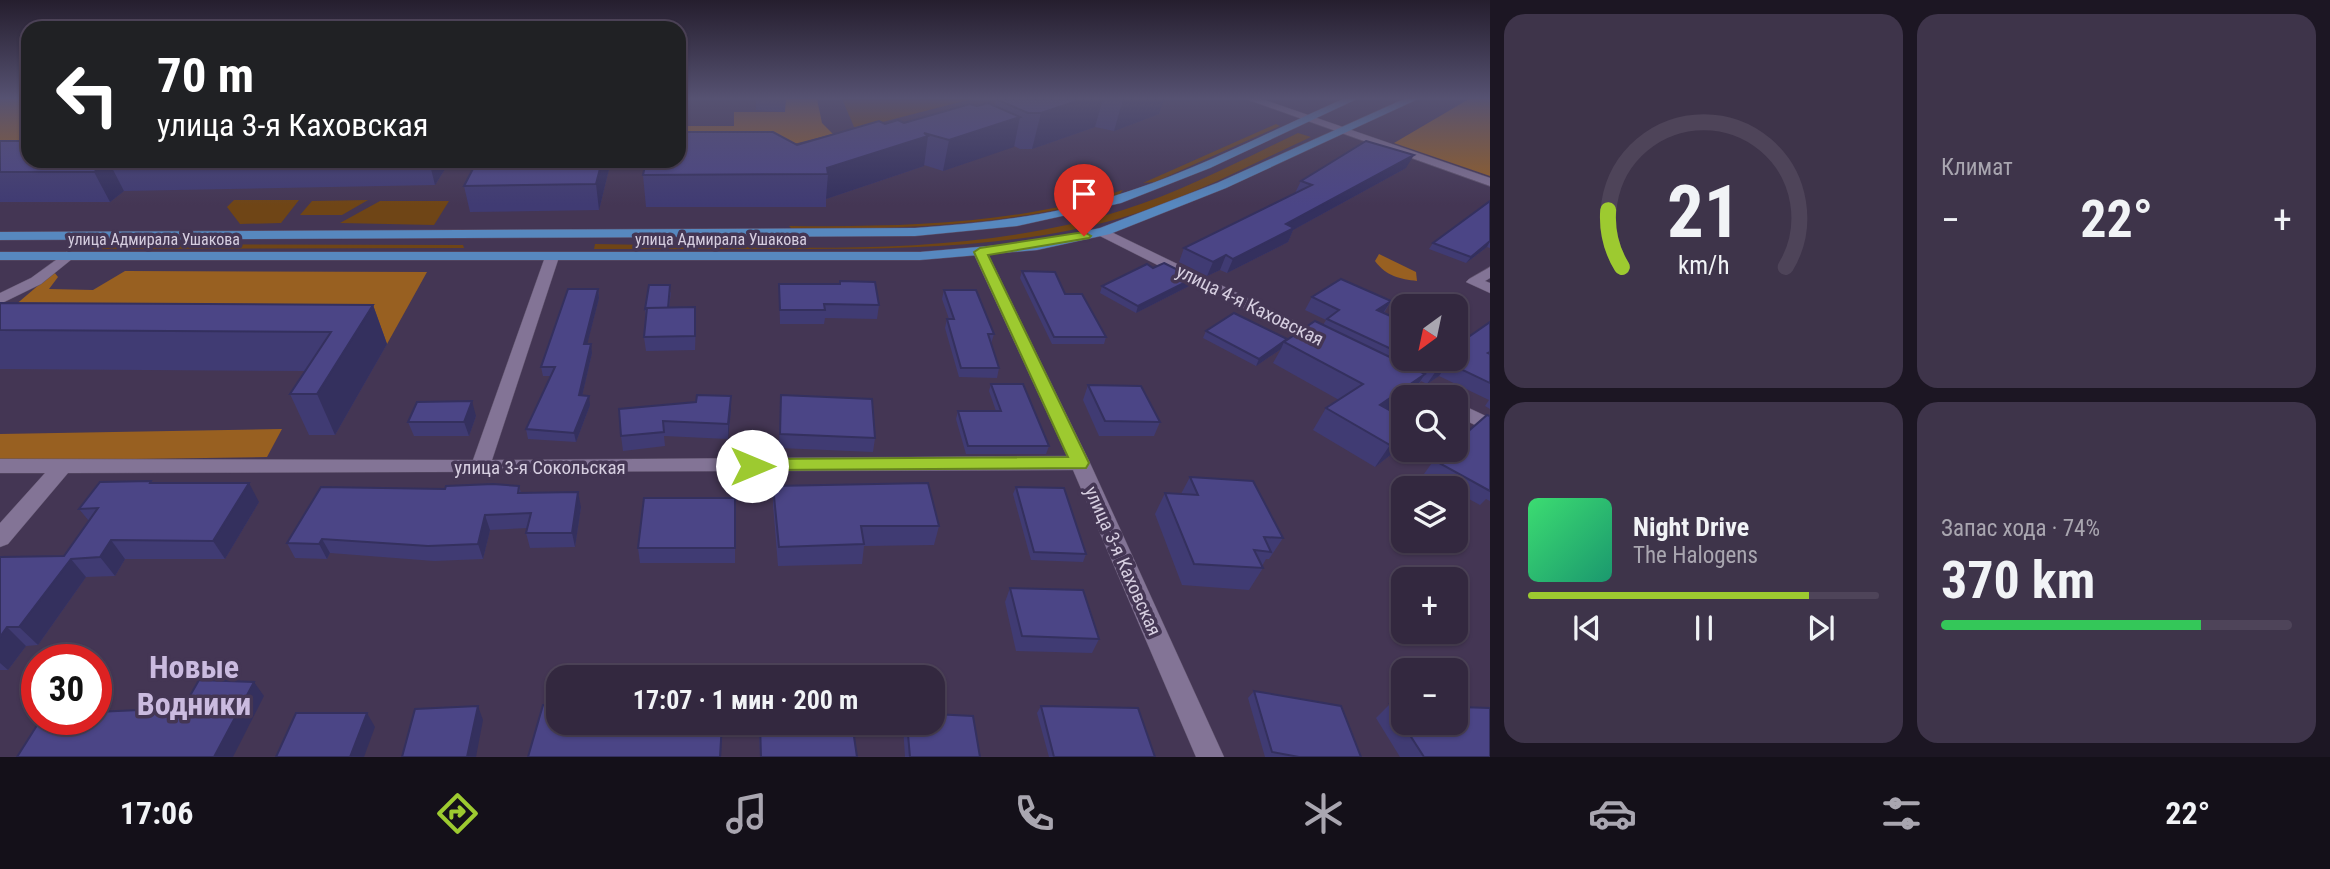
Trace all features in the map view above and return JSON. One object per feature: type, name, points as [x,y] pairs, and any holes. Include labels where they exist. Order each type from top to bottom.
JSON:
[{"type":"main road","name":"улица Адмирала Ушакова","points":[[0,236],[915,232],[978,228],[1062,214],[1116,200],[1270,134]]},
{"type":"main road","name":"улица Адмирала Ушакова","points":[[0,256],[907,256],[980,252],[1103,232],[1228,182],[1334,134]]},
{"type":"main road","points":[[486,256],[497,234]]},
{"type":"street","points":[[1356,134],[1490,182]]},
{"type":"street","name":"улица 4-я Каховская","points":[[1103,232],[1340,350]]},
{"type":"street","name":"улица 3-я Каховская","points":[[980,252],[1080,463],[1210,757]]},
{"type":"street","points":[[0,299],[36,281],[67,256]]},
{"type":"street","points":[[480,467],[552,257]]},
{"type":"street","points":[[1490,271],[1474,282],[1490,288]]},
{"type":"street","points":[[1376,368],[1410,385]]},
{"type":"street","points":[[1468,414],[1490,426]]},
{"type":"street","name":"улица 3-я Сокольская","points":[[0,466],[480,467],[1080,463]]},
{"type":"street","points":[[0,538],[63,466]]},
{"type":"shaded area","points":[[0,134],[21,134],[21,149],[0,150]]},
{"type":"shaded area","points":[[686,134],[832,134],[782,147],[686,155]]},
{"type":"shaded area","points":[[1253,134],[1261,134],[1155,182],[1143,183]]},
{"type":"shaded area","points":[[1295,134],[1311,137],[1218,181],[1146,210],[1082,228],[1044,235],[925,247],[594,249],[595,244],[861,247],[995,238],[1060,226],[1123,210],[1212,174]]},
{"type":"shaded area","points":[[1409,134],[1490,134],[1490,176],[1394,143]]},
{"type":"shaded area","points":[[1123,190],[1118,196],[1076,206],[995,220],[877,228],[792,229],[789,226],[958,222],[1041,211]]},
{"type":"shaded area","points":[[234,200],[299,200],[281,223],[240,224],[227,207]]},
{"type":"shaded area","points":[[368,200],[342,215],[300,215],[312,201]]},
{"type":"shaded area","points":[[380,201],[449,201],[434,225],[340,223]]},
{"type":"shaded area","points":[[97,244],[463,245],[464,248],[91,249]]},
{"type":"shaded area","points":[[1379,254],[1416,272],[1417,281],[1399,278],[1384,270],[1375,261]]},
{"type":"shaded area","points":[[125,271],[427,272],[387,344],[0,318],[54,272],[58,277],[49,289],[93,290]]},
{"type":"shaded area","points":[[282,429],[267,457],[0,461],[0,434]]},
{"type":"building","points":[[686,134],[777,134],[797,145],[833,134],[928,136],[827,168],[828,174],[643,175],[644,168],[686,168]]},
{"type":"building","points":[[929,134],[967,134],[949,140]]},
{"type":"building","points":[[0,141],[21,141],[21,168],[100,168],[94,172],[0,172]]},
{"type":"building","points":[[1366,141],[1414,155],[1286,224],[1294,228],[1233,259],[1226,255],[1213,262],[1184,248],[1312,185],[1301,181]]},
{"type":"building","points":[[473,168],[600,168],[596,184],[464,186]]},
{"type":"building","points":[[1490,201],[1490,241],[1471,257],[1433,243]]},
{"type":"building","points":[[1164,263],[1194,278],[1138,306],[1102,286],[1147,264],[1153,268]]},
{"type":"building","points":[[1022,271],[1055,272],[1065,294],[1082,294],[1106,337],[1054,337]]},
{"type":"building","points":[[1341,279],[1391,301],[1377,310],[1391,316],[1391,349],[1327,319],[1339,310],[1312,297]]},
{"type":"building","points":[[840,281],[875,282],[879,305],[824,304],[825,310],[780,310],[779,284],[840,284]]},
{"type":"building","points":[[649,285],[670,285],[668,308],[645,309]]},
{"type":"building","points":[[568,289],[598,289],[584,344],[591,344],[579,395],[589,396],[574,433],[526,429],[555,367],[541,367]]},
{"type":"building","points":[[944,290],[976,290],[994,334],[988,334],[999,368],[961,368],[947,319],[954,319]]},
{"type":"building","points":[[0,303],[373,305],[317,394],[290,394],[331,332],[0,330]]},
{"type":"building","points":[[695,307],[695,336],[644,337],[647,308]]},
{"type":"building","points":[[1234,313],[1287,339],[1259,359],[1206,331]]},
{"type":"building","points":[[1315,321],[1391,358],[1391,371],[1419,371],[1425,374],[1409,385],[1391,385],[1391,397],[1380,405],[1391,411],[1391,444],[1326,408],[1363,384],[1284,342]]},
{"type":"building","points":[[1490,322],[1490,383],[1465,371],[1468,371],[1468,337]]},
{"type":"building","points":[[991,384],[1023,384],[1049,446],[968,446],[958,411],[1001,411]]},
{"type":"building","points":[[1088,385],[1141,386],[1160,422],[1105,421]]},
{"type":"building","points":[[697,395],[731,396],[728,424],[663,421],[664,432],[621,436],[619,409],[696,402]]},
{"type":"building","points":[[781,395],[872,399],[875,438],[780,434]]},
{"type":"building","points":[[472,401],[464,422],[408,422],[417,402]]},
{"type":"building","points":[[1487,415],[1490,416],[1490,491],[1468,479],[1468,476],[1463,476],[1438,462],[1468,462],[1468,432]]},
{"type":"building","points":[[1190,477],[1253,481],[1283,538],[1264,537],[1271,552],[1254,550],[1263,568],[1194,564],[1165,493],[1198,495]]},
{"type":"building","points":[[151,481],[150,483],[249,483],[213,541],[111,540],[100,557],[71,559],[19,627],[7,627],[0,637],[0,557],[64,556],[98,508],[79,509],[100,482]]},
{"type":"building","points":[[928,483],[939,526],[861,526],[864,544],[779,547],[773,486]]},
{"type":"building","points":[[446,486],[519,486],[518,493],[578,492],[572,533],[526,533],[531,513],[485,515],[478,544],[428,546],[322,539],[319,544],[287,543],[321,487],[445,489]]},
{"type":"building","points":[[1016,487],[1064,488],[1086,554],[1034,552]]},
{"type":"building","points":[[644,498],[735,498],[735,548],[638,548]]},
{"type":"building","points":[[1010,588],[1083,590],[1099,639],[1022,636]]},
{"type":"building","points":[[199,680],[254,682],[214,757],[17,757],[31,735],[112,735],[112,711],[183,708]]},
{"type":"building","points":[[1254,691],[1341,706],[1361,757],[1299,757],[1272,752]]},
{"type":"building","points":[[543,705],[546,705],[546,735],[721,735],[720,757],[528,757]]},
{"type":"building","points":[[478,706],[467,757],[402,757],[415,709]]},
{"type":"building","points":[[1041,706],[1138,708],[1155,757],[1054,757]]},
{"type":"building","points":[[1468,707],[1490,708],[1490,757],[1424,757],[1410,735],[1468,735]]},
{"type":"building","points":[[296,713],[367,713],[350,757],[276,757]]},
{"type":"building","points":[[945,715],[973,716],[980,757],[910,757],[908,735],[945,735]]},
{"type":"building","points":[[760,735],[854,735],[857,757],[761,757]]},
{"type":"district","name":"Новые Водники","points":[[194,686]]},
{"type":"route","points":[[752,466],[1080,463],[980,252],[1084,236]]}]
